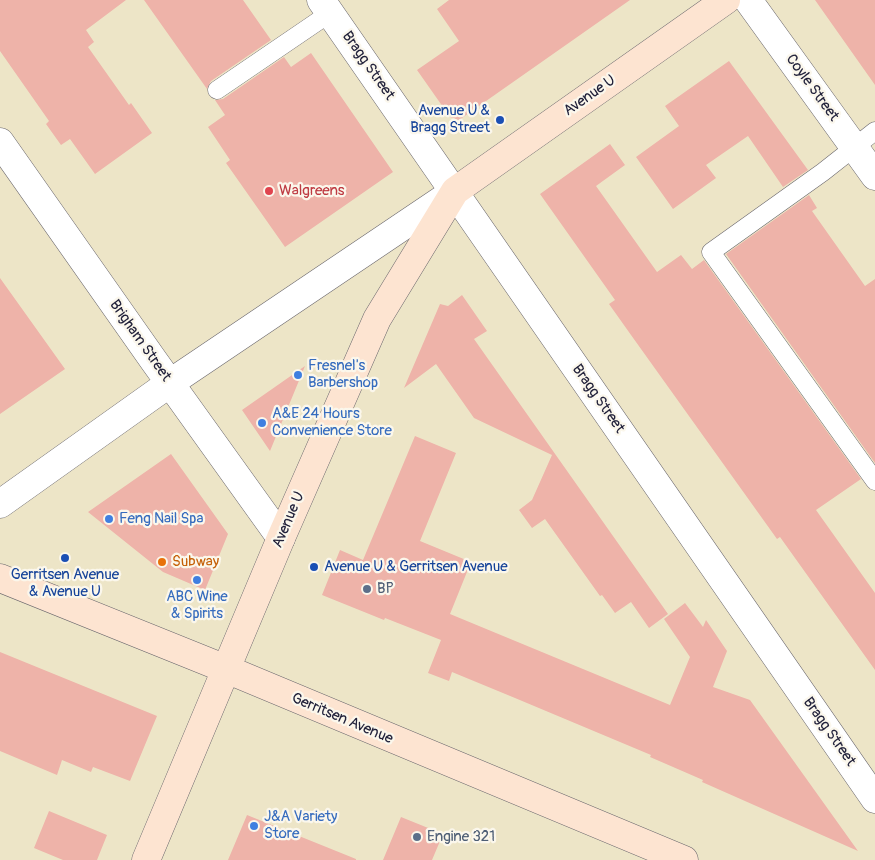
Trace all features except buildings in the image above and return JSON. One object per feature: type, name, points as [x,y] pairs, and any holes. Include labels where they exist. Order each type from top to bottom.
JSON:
[{"type":"main road","name":"Avenue U","points":[[146,860],[281,538],[377,319],[455,191],[726,0]]},
{"type":"main road","name":"Gerritsen Avenue","points":[[0,578],[226,669],[684,860]]},
{"type":"street","name":"Coyle Street","points":[[748,0],[864,139],[875,176]]},
{"type":"street","name":"Bragg Street","points":[[325,6],[875,799]]},
{"type":"street","name":"Brigham Street","points":[[0,142],[281,538]]},
{"type":"street","name":"Avenue U","points":[[0,504],[170,383],[455,191]]},
{"type":"lane","points":[[217,90],[325,6]]},
{"type":"lane","points":[[864,139],[823,172],[711,252],[875,481]]},
{"type":"place","name":"Avenue U & Bragg Street","points":[[500,120]]},
{"type":"place","name":"Walgreens","points":[[269,191]]},
{"type":"place","name":"Fresnel's Barbershop","points":[[298,375]]},
{"type":"place","name":"A&E 24 Hours Convenience Store","points":[[262,423]]},
{"type":"place","name":"Feng Nail Spa","points":[[109,519]]},
{"type":"place","name":"Gerritsen Avenue & Avenue U","points":[[65,558]]},
{"type":"place","name":"Subway","points":[[162,562]]},
{"type":"place","name":"Avenue U & Gerritsen Avenue","points":[[314,567]]},
{"type":"place","name":"ABC Wine & Spirits","points":[[197,580]]},
{"type":"place","name":"BP","points":[[367,589]]},
{"type":"place","name":"J&A Variety Store","points":[[254,826]]},
{"type":"place","name":"Engine 321","points":[[417,837]]}]
